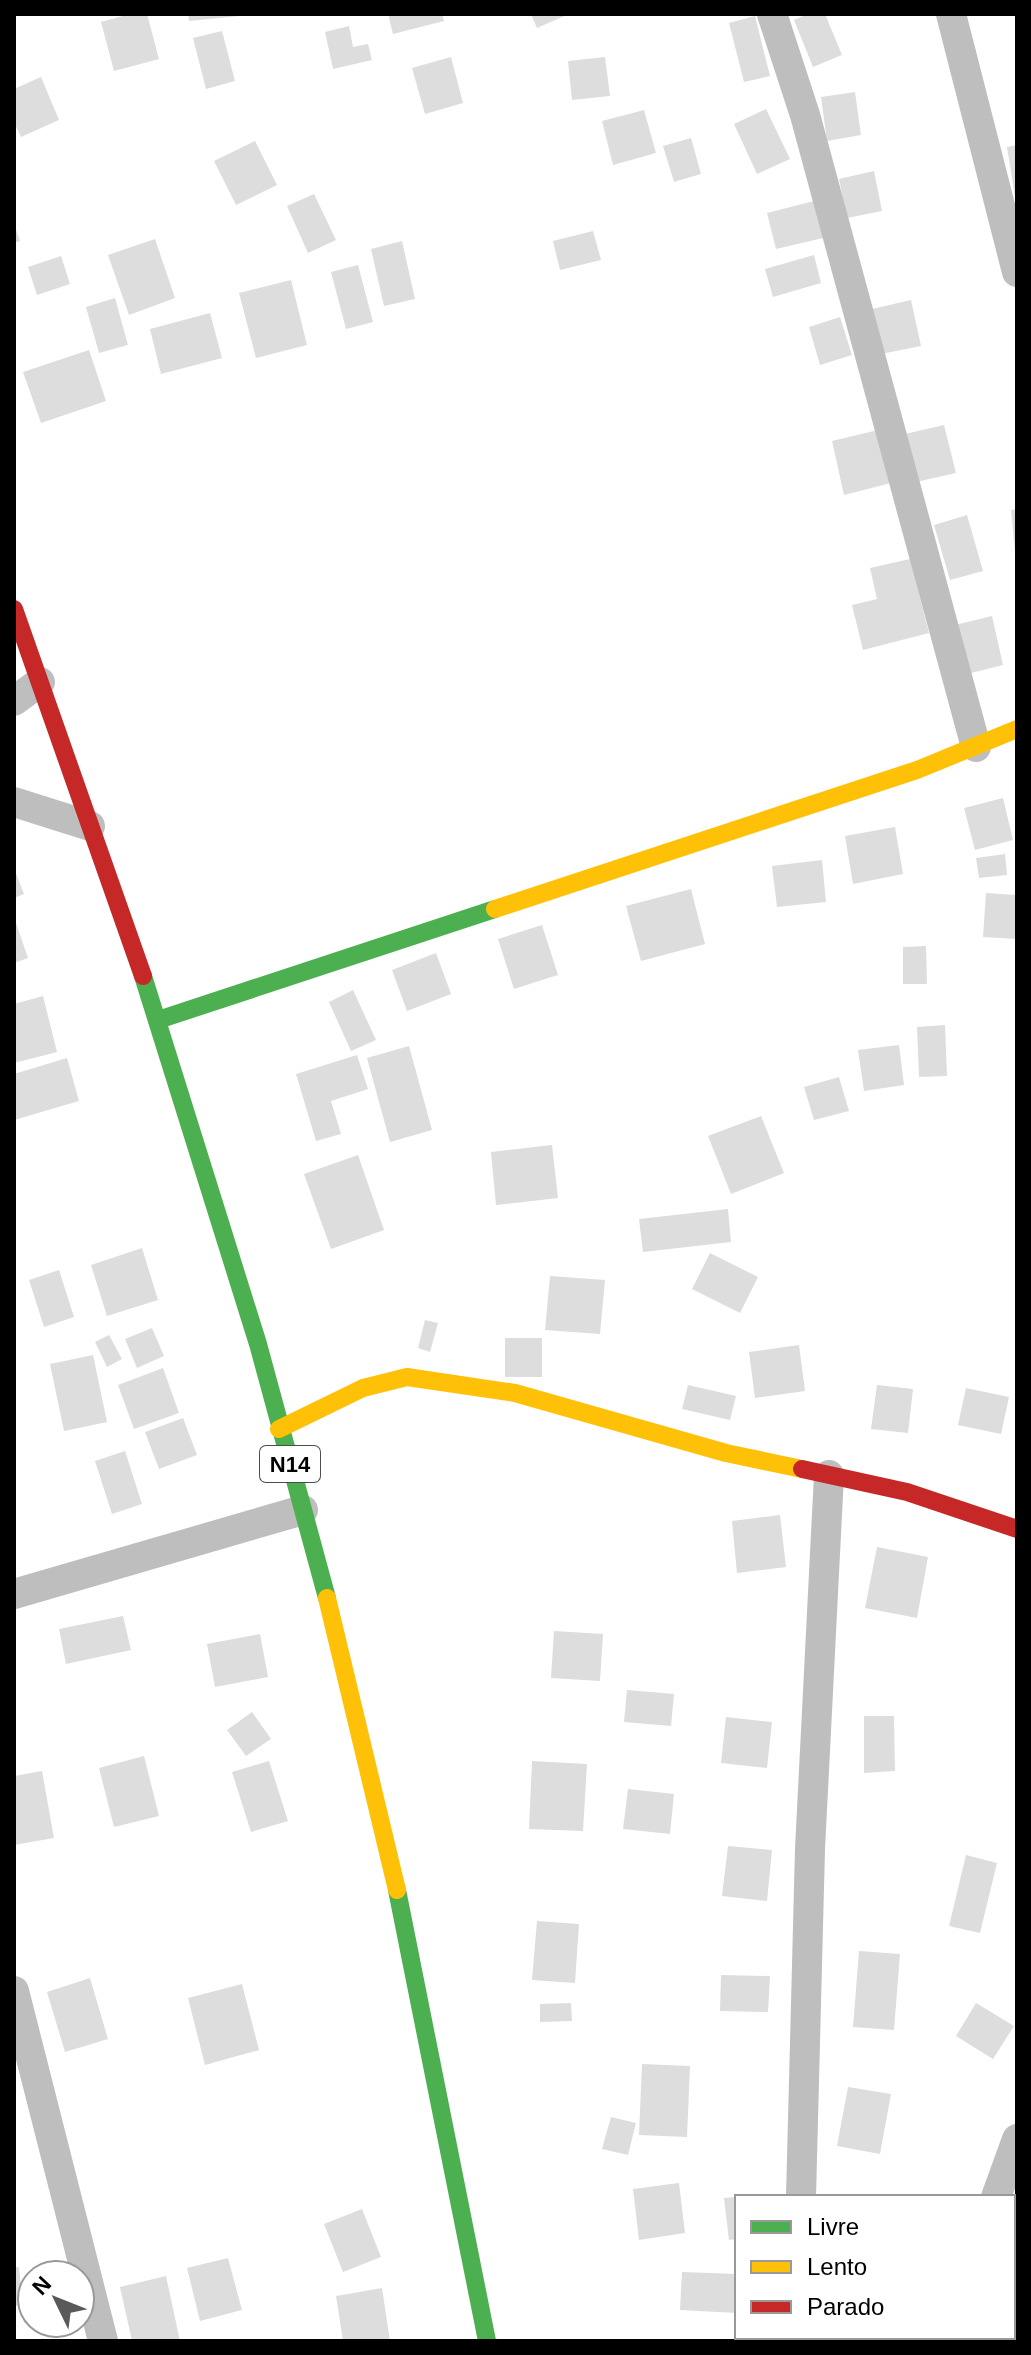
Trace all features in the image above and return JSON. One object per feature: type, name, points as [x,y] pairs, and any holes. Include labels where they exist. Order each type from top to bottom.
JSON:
[{"type":"main road","name":"N14","points":[[14,609],[158,1020],[303,1510],[390,1865],[460,2191],[487,2341]]},
{"type":"main road","points":[[158,1020],[917,770],[1017,729]]},
{"type":"main road","points":[[279,1429],[363,1388],[407,1377],[515,1393],[726,1453],[907,1492],[1017,1529]]},
{"type":"street","points":[[772,14],[805,115],[976,747]]},
{"type":"street","points":[[951,14],[1017,272]]},
{"type":"street","points":[[14,701],[40,682]]},
{"type":"street","points":[[14,802],[90,826]]},
{"type":"street","points":[[801,2195],[810,1849],[829,1475]]},
{"type":"street","points":[[14,1594],[303,1510]]},
{"type":"street","points":[[14,1991],[103,2341]]},
{"type":"street","points":[[997,2195],[1017,2139]]},
{"type":"building","points":[[130,14],[147,14],[159,59],[114,71],[101,22]]},
{"type":"building","points":[[188,14],[240,14],[240,16],[189,21]]},
{"type":"building","points":[[388,14],[442,14],[444,21],[393,34]]},
{"type":"building","points":[[531,14],[569,14],[537,28]]},
{"type":"building","points":[[808,14],[825,14],[842,55],[813,67],[794,20]]},
{"type":"building","points":[[755,16],[770,76],[744,82],[729,23]]},
{"type":"building","points":[[349,26],[353,47],[368,44],[372,60],[333,69],[325,32]]},
{"type":"building","points":[[222,31],[235,81],[206,89],[193,38]]},
{"type":"building","points":[[451,57],[463,103],[425,114],[412,68]]},
{"type":"building","points":[[605,57],[610,96],[572,100],[568,61]]},
{"type":"building","points":[[41,77],[59,120],[21,137],[14,122],[14,89]]},
{"type":"building","points":[[855,92],[861,135],[827,141],[821,97]]},
{"type":"building","points":[[766,109],[790,159],[757,174],[734,124]]},
{"type":"building","points":[[644,110],[656,153],[613,165],[602,121]]},
{"type":"building","points":[[691,138],[701,174],[674,182],[663,146]]},
{"type":"building","points":[[255,141],[277,185],[236,205],[214,161]]},
{"type":"building","points":[[1017,145],[1017,197],[1015,197],[1007,147]]},
{"type":"building","points":[[874,171],[882,211],[847,218],[839,179]]},
{"type":"building","points":[[314,194],[336,240],[308,253],[287,206]]},
{"type":"building","points":[[814,201],[823,238],[776,249],[767,213]]},
{"type":"building","points":[[14,224],[20,241],[14,243]]},
{"type":"building","points":[[593,231],[601,260],[560,270],[553,241]]},
{"type":"building","points":[[155,239],[175,298],[129,315],[108,255]]},
{"type":"building","points":[[402,241],[415,299],[384,306],[371,249]]},
{"type":"building","points":[[814,255],[821,283],[773,297],[765,269]]},
{"type":"building","points":[[61,256],[70,284],[37,295],[28,267]]},
{"type":"building","points":[[358,265],[373,322],[346,329],[331,272]]},
{"type":"building","points":[[291,280],[307,345],[256,358],[239,293]]},
{"type":"building","points":[[115,298],[128,345],[99,353],[86,307]]},
{"type":"building","points":[[911,300],[921,346],[881,354],[872,309]]},
{"type":"building","points":[[210,313],[222,358],[161,374],[150,329]]},
{"type":"building","points":[[840,317],[852,355],[820,365],[809,327]]},
{"type":"building","points":[[89,350],[106,401],[41,423],[23,372]]},
{"type":"building","points":[[944,425],[956,473],[916,482],[905,434]]},
{"type":"building","points":[[878,430],[891,483],[844,495],[832,441]]},
{"type":"building","points":[[1017,509],[1017,550],[1015,551],[1011,510]]},
{"type":"building","points":[[967,515],[983,571],[950,580],[934,525]]},
{"type":"building","points":[[910,559],[929,633],[863,650],[852,605],[877,599],[870,568]]},
{"type":"building","points":[[992,616],[1003,665],[967,674],[955,625]]},
{"type":"building","points":[[1003,798],[1013,840],[975,850],[964,808]]},
{"type":"building","points":[[895,827],[903,874],[853,884],[845,836]]},
{"type":"building","points":[[1005,854],[1007,875],[979,878],[976,858]]},
{"type":"building","points":[[822,860],[826,902],[777,907],[772,866]]},
{"type":"building","points":[[14,868],[24,894],[14,898]]},
{"type":"building","points":[[691,889],[705,944],[641,961],[626,906]]},
{"type":"building","points":[[986,893],[1017,895],[1017,939],[983,937]]},
{"type":"building","points":[[14,917],[28,958],[14,963]]},
{"type":"building","points":[[542,925],[558,975],[514,989],[498,939]]},
{"type":"building","points":[[926,946],[927,984],[903,984],[903,947]]},
{"type":"building","points":[[436,953],[451,994],[407,1011],[392,970]]},
{"type":"building","points":[[353,990],[376,1040],[351,1051],[329,1002]]},
{"type":"building","points":[[43,996],[57,1052],[14,1063],[14,1004]]},
{"type":"building","points":[[945,1025],[947,1076],[919,1077],[917,1027]]},
{"type":"building","points":[[899,1045],[904,1085],[864,1091],[858,1050]]},
{"type":"building","points":[[409,1046],[432,1130],[390,1142],[367,1058]]},
{"type":"building","points":[[357,1055],[368,1089],[331,1101],[341,1134],[316,1141],[296,1074]]},
{"type":"building","points":[[67,1058],[79,1101],[14,1120],[14,1074]]},
{"type":"building","points":[[839,1077],[849,1111],[814,1120],[804,1087]]},
{"type":"building","points":[[761,1116],[784,1173],[731,1194],[708,1136]]},
{"type":"building","points":[[552,1145],[558,1198],[496,1205],[491,1152]]},
{"type":"building","points":[[358,1155],[384,1230],[331,1249],[304,1174]]},
{"type":"building","points":[[728,1209],[731,1242],[643,1252],[639,1219]]},
{"type":"building","points":[[142,1248],[158,1300],[107,1316],[91,1265]]},
{"type":"building","points":[[710,1253],[758,1277],[740,1313],[692,1289]]},
{"type":"building","points":[[59,1270],[74,1317],[44,1327],[29,1280]]},
{"type":"building","points":[[550,1276],[605,1280],[600,1334],[545,1330]]},
{"type":"building","points":[[425,1320],[438,1323],[430,1352],[418,1348]]},
{"type":"building","points":[[152,1328],[164,1356],[137,1368],[125,1339]]},
{"type":"building","points":[[109,1335],[122,1359],[107,1367],[95,1342]]},
{"type":"building","points":[[505,1338],[542,1338],[542,1377],[505,1377]]},
{"type":"building","points":[[799,1345],[805,1391],[755,1398],[749,1352]]},
{"type":"building","points":[[93,1355],[107,1422],[64,1431],[50,1364]]},
{"type":"building","points":[[163,1368],[179,1413],[134,1429],[118,1385]]},
{"type":"building","points":[[688,1385],[736,1396],[730,1420],[682,1409]]},
{"type":"building","points":[[877,1385],[913,1389],[908,1433],[871,1429]]},
{"type":"building","points":[[966,1388],[1009,1397],[1001,1434],[958,1425]]},
{"type":"building","points":[[183,1418],[197,1455],[159,1469],[145,1432]]},
{"type":"building","points":[[125,1451],[142,1504],[112,1514],[95,1461]]},
{"type":"building","points":[[780,1515],[786,1567],[737,1573],[732,1521]]},
{"type":"building","points":[[877,1547],[928,1557],[917,1618],[865,1608]]},
{"type":"building","points":[[123,1616],[131,1650],[66,1664],[59,1629]]},
{"type":"building","points":[[554,1631],[603,1634],[600,1681],[551,1678]]},
{"type":"building","points":[[260,1634],[268,1677],[215,1687],[207,1644]]},
{"type":"building","points":[[627,1690],[674,1694],[671,1726],[624,1722]]},
{"type":"building","points":[[252,1712],[271,1739],[246,1756],[227,1730]]},
{"type":"building","points":[[864,1716],[894,1716],[895,1771],[864,1773]]},
{"type":"building","points":[[726,1717],[772,1722],[767,1768],[721,1763]]},
{"type":"building","points":[[144,1756],[159,1816],[114,1827],[99,1768]]},
{"type":"building","points":[[269,1761],[288,1821],[251,1832],[232,1772]]},
{"type":"building","points":[[532,1761],[587,1764],[583,1831],[529,1829]]},
{"type":"building","points":[[42,1771],[54,1838],[14,1845],[14,1776]]},
{"type":"building","points":[[628,1789],[674,1794],[670,1834],[623,1829]]},
{"type":"building","points":[[728,1846],[772,1850],[767,1901],[722,1896]]},
{"type":"building","points":[[966,1855],[997,1863],[980,1933],[949,1926]]},
{"type":"building","points":[[537,1921],[579,1924],[575,1983],[532,1980]]},
{"type":"building","points":[[859,1951],[900,1954],[894,2030],[853,2027]]},
{"type":"building","points":[[721,1975],[770,1976],[768,2012],[720,2011]]},
{"type":"building","points":[[90,1978],[108,2039],[65,2052],[47,1992]]},
{"type":"building","points":[[242,1984],[259,2050],[205,2065],[188,1998]]},
{"type":"building","points":[[571,2003],[572,2021],[540,2022],[540,2004]]},
{"type":"building","points":[[976,2003],[1014,2026],[993,2059],[956,2036]]},
{"type":"building","points":[[642,2064],[690,2066],[687,2137],[639,2135]]},
{"type":"building","points":[[848,2087],[891,2094],[880,2154],[837,2146]]},
{"type":"building","points":[[611,2117],[636,2123],[628,2155],[602,2149]]},
{"type":"building","points":[[679,2183],[685,2233],[639,2240],[633,2189]]},
{"type":"building","points":[[735,2197],[735,2239],[729,2240],[724,2198]]},
{"type":"building","points":[[362,2209],[381,2257],[343,2272],[324,2224]]},
{"type":"building","points":[[228,2258],[242,2310],[200,2321],[187,2268]]},
{"type":"building","points":[[14,2267],[16,2267],[16,2306]]},
{"type":"building","points":[[682,2272],[735,2274],[735,2313],[680,2310]]},
{"type":"building","points":[[166,2276],[180,2341],[132,2341],[120,2287]]},
{"type":"building","points":[[1015,2281],[1017,2282],[1015,2333]]},
{"type":"building","points":[[382,2288],[390,2341],[343,2341],[336,2296]]},
{"type":"building","points":[[904,2339],[935,2339],[935,2341]]},
{"type":"traffic: fast","points":[[158,1020],[495,909]]},
{"type":"traffic: fast","points":[[143,976],[258,1344],[327,1598]]},
{"type":"traffic: fast","points":[[397,1890],[487,2341]]},
{"type":"traffic: slow","points":[[495,909],[917,770],[1017,729]]},
{"type":"traffic: slow","points":[[279,1429],[363,1388],[407,1377],[515,1393],[726,1453],[802,1469]]},
{"type":"traffic: slow","points":[[327,1598],[397,1890]]},
{"type":"traffic: jam","points":[[14,609],[143,976]]},
{"type":"traffic: jam","points":[[802,1469],[907,1492],[1017,1529]]}]
